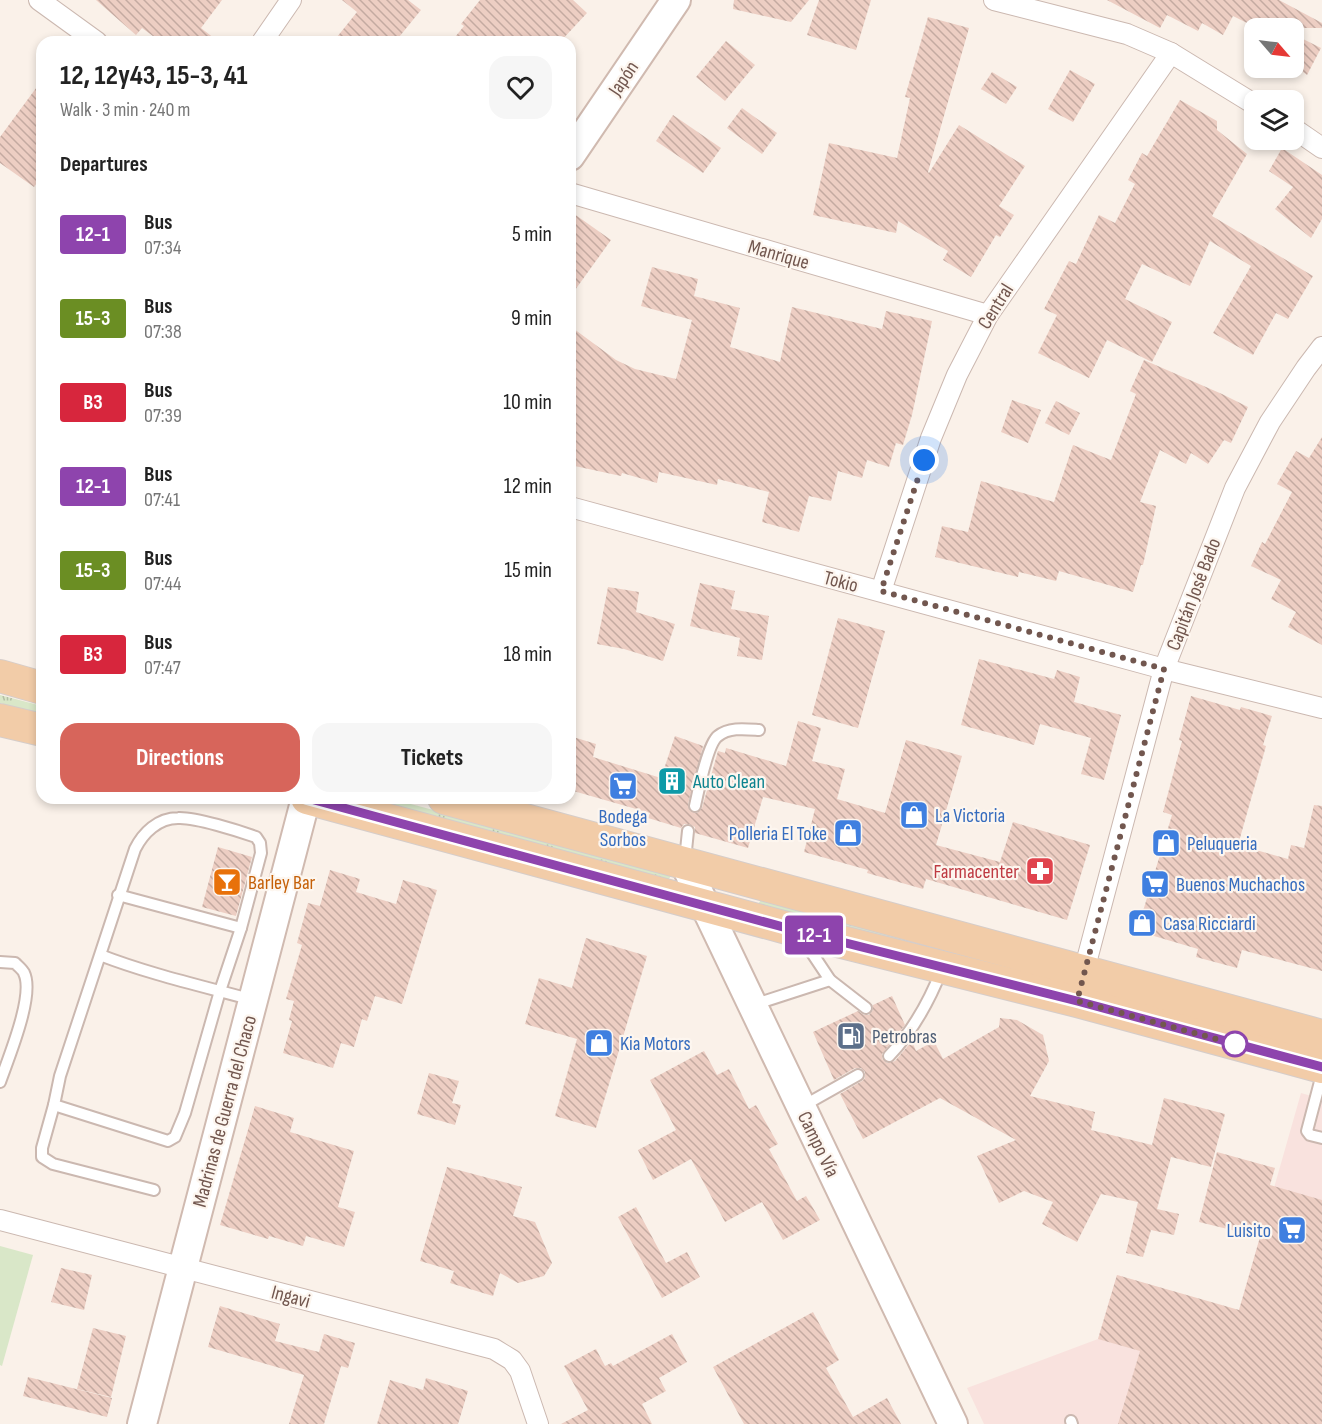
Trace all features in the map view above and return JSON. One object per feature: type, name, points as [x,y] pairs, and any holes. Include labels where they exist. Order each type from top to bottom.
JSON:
[{"type":"main road","points":[[0,676],[36,686]]},
{"type":"main road","points":[[0,720],[36,729]]},
{"type":"main road","points":[[328,804],[798,931],[943,966],[1322,1067]]},
{"type":"main road","points":[[481,804],[685,864],[1322,1036]]},
{"type":"street","points":[[39,0],[89,36]]},
{"type":"street","points":[[266,36],[291,0]]},
{"type":"street","name":"Japón","points":[[576,147],[676,0]]},
{"type":"street","points":[[994,0],[1127,34],[1171,53],[1244,98]]},
{"type":"street","name":"Central","points":[[881,591],[931,438],[957,375],[988,315],[1171,53]]},
{"type":"street","points":[[1304,136],[1322,148]]},
{"type":"street","name":"Manrique","points":[[576,195],[988,315]]},
{"type":"street","name":"Capitán José Bado","points":[[1077,1001],[1164,669],[1235,488],[1270,422],[1322,347]]},
{"type":"street","name":"Tokio","points":[[576,509],[1164,669],[1322,708]]},
{"type":"street","name":"Madrinas de Guerra del Chaco","points":[[142,1424],[304,804]]},
{"type":"street","name":"Campo Vía","points":[[685,864],[953,1424]]},
{"type":"street","name":"Ingavi","points":[[0,1220],[494,1349],[512,1360],[520,1371],[538,1424]]},
{"type":"lane","points":[[695,806],[716,737],[726,731],[759,730]]},
{"type":"lane","points":[[54,1105],[168,1141],[175,1137],[185,1113],[220,991],[241,928],[261,853],[260,843],[256,837],[227,828],[177,818],[154,826],[142,835],[118,895],[60,1076],[42,1148],[42,1157],[53,1164],[154,1190]]},
{"type":"lane","points":[[685,864],[688,831]]},
{"type":"lane","points":[[118,895],[241,928]]},
{"type":"lane","points":[[798,931],[830,980],[866,1008]]},
{"type":"lane","points":[[100,954],[122,963],[253,1000]]},
{"type":"lane","points":[[0,962],[15,963],[25,974],[27,996],[0,1082]]},
{"type":"lane","points":[[889,1056],[901,1035],[924,1009],[943,966]]},
{"type":"lane","points":[[753,1005],[830,980]]},
{"type":"lane","points":[[1322,1074],[1307,1131],[1310,1135],[1322,1138]]},
{"type":"lane","points":[[802,1107],[858,1075]]},
{"type":"shaded area","name":"Luisito","points":[[1301,1093],[1322,1099],[1322,1424],[984,1424],[967,1388],[1098,1339],[1117,1275],[1239,1311]]},
{"type":"green space","points":[[0,695],[36,704],[36,713],[0,703]]},
{"type":"green space","points":[[379,804],[411,804],[668,872],[671,876],[668,880]]},
{"type":"green space","points":[[761,900],[1052,976],[1052,982],[758,904]]},
{"type":"green space","points":[[0,1246],[33,1255],[2,1366],[0,1365]]},
{"type":"building","points":[[96,0],[222,0],[201,28],[211,36],[153,36],[142,28],[136,35]]},
{"type":"building","points":[[342,0],[408,0],[421,10],[400,36],[338,36],[357,12]]},
{"type":"building","points":[[480,0],[573,0],[587,13],[566,36],[456,36],[464,26],[461,24]]},
{"type":"building","points":[[734,0],[809,0],[791,22],[733,9]]},
{"type":"building","points":[[819,0],[871,0],[856,50],[807,35]]},
{"type":"building","points":[[1107,0],[1279,0],[1322,23],[1322,28],[1304,28],[1304,18],[1244,18],[1244,22],[1233,16],[1223,35],[1202,23],[1198,31],[1167,15],[1160,28]]},
{"type":"building","points":[[928,17],[969,28],[928,172],[959,125],[1025,166],[999,206],[1014,215],[1000,237],[996,235],[971,277],[943,260],[948,251],[898,221],[896,233],[813,215],[829,143],[897,158],[910,98],[905,97]]},
{"type":"building","points":[[1304,40],[1321,48],[1307,75],[1304,73]]},
{"type":"building","points":[[726,41],[755,65],[725,101],[696,77]]},
{"type":"building","points":[[1070,70],[1095,84],[1073,122],[1048,109]]},
{"type":"building","points":[[992,72],[1017,87],[1006,104],[981,89]]},
{"type":"building","points":[[36,88],[36,184],[34,187],[0,163],[0,137]]},
{"type":"building","points":[[1180,100],[1217,121],[1217,130],[1247,154],[1212,216],[1313,276],[1288,319],[1276,313],[1253,355],[1213,333],[1251,266],[1210,241],[1190,286],[1142,264],[1125,299],[1172,322],[1152,362],[1107,340],[1089,378],[1038,353],[1057,315],[1044,309],[1069,261],[1076,264],[1099,215],[1115,223],[1135,184],[1128,180],[1142,153],[1147,156]]},
{"type":"building","points":[[742,108],[777,133],[762,154],[727,128]]},
{"type":"building","points":[[673,115],[721,148],[703,173],[656,141]]},
{"type":"building","points":[[1281,150],[1285,150],[1322,175],[1322,219],[1311,238],[1275,209],[1293,187],[1269,171]]},
{"type":"building","points":[[576,215],[611,240],[576,289]]},
{"type":"building","points":[[652,267],[698,279],[694,296],[740,308],[730,347],[780,362],[792,307],[882,329],[886,311],[932,321],[912,415],[903,445],[896,443],[889,467],[867,460],[862,478],[838,471],[831,501],[809,496],[799,532],[762,522],[769,492],[718,479],[717,485],[659,472],[657,483],[622,473],[621,476],[576,466],[576,330],[616,360],[635,369],[676,379],[692,320],[641,306]]},
{"type":"building","points":[[1144,360],[1248,407],[1231,443],[1224,440],[1208,464],[1191,453],[1186,464],[1160,450],[1140,502],[1156,506],[1143,565],[1141,565],[1133,592],[1059,571],[1056,581],[1019,572],[1018,577],[935,557],[942,526],[968,532],[981,481],[1054,502],[1073,445],[1111,460],[1136,394],[1130,391]]},
{"type":"building","points":[[1012,400],[1041,410],[1028,443],[1001,432]]},
{"type":"building","points":[[1056,401],[1080,413],[1069,435],[1045,423]]},
{"type":"building","points":[[1322,437],[1322,645],[1288,627],[1296,612],[1271,599],[1281,580],[1251,566],[1262,542],[1265,544],[1292,492],[1277,484],[1296,451],[1309,458]]},
{"type":"building","points":[[700,583],[735,591],[731,609],[769,616],[762,660],[737,656],[740,638],[690,626]]},
{"type":"building","points":[[608,587],[639,592],[636,612],[675,624],[663,661],[624,649],[597,644]]},
{"type":"building","points":[[838,618],[885,631],[858,728],[812,715]]},
{"type":"building","points":[[979,659],[1054,679],[1057,670],[1080,677],[1074,702],[1121,715],[1104,780],[1081,774],[1091,738],[1040,724],[1034,745],[961,725]]},
{"type":"building","points":[[1191,696],[1240,710],[1241,707],[1272,716],[1263,745],[1266,746],[1238,845],[1288,859],[1291,845],[1304,848],[1314,805],[1322,806],[1322,971],[1242,950],[1237,968],[1196,957],[1198,949],[1137,931],[1172,815],[1163,812],[1182,741],[1179,740]]},
{"type":"building","points":[[798,721],[821,728],[812,761],[845,769],[837,799],[885,813],[906,740],[962,756],[936,845],[1000,862],[1013,822],[1090,845],[1067,920],[926,879],[923,889],[867,873],[868,870],[804,852],[815,809],[763,797],[748,848],[695,833],[695,827],[689,824],[684,824],[681,828],[648,818],[650,813],[576,792],[576,738],[596,744],[593,757],[661,778],[675,736],[703,746],[688,804],[690,811],[697,813],[702,808],[718,751],[725,753],[726,748],[786,766]]},
{"type":"building","name":"Barley Bar","points":[[218,847],[252,857],[236,916],[202,907]]},
{"type":"building","points":[[330,870],[360,879],[356,892],[396,904],[403,880],[437,890],[402,1004],[375,996],[367,1021],[362,1019],[354,1047],[341,1043],[333,1068],[283,1053],[292,1021],[289,1020],[294,1001],[286,999],[302,945],[297,943],[308,903],[320,906]]},
{"type":"building","name":"Kia Motors","points":[[586,938],[647,956],[596,1128],[555,1116],[577,1039],[525,1024],[539,978],[572,988]]},
{"type":"building","points":[[892,996],[905,1025],[882,1054],[882,1059],[887,1063],[895,1061],[912,1041],[916,1051],[934,1041],[943,1059],[999,1027],[1000,1018],[1017,1020],[1043,1035],[1049,1061],[1030,1096],[1095,1112],[1091,1130],[1152,1145],[1164,1098],[1225,1114],[1211,1167],[1171,1157],[1157,1209],[1179,1214],[1174,1235],[1151,1230],[1143,1257],[1126,1253],[1138,1202],[1101,1194],[1077,1242],[1042,1224],[1053,1202],[1024,1191],[999,1203],[977,1156],[1016,1140],[940,1098],[863,1139],[840,1094],[862,1081],[865,1078],[865,1072],[861,1068],[855,1068],[834,1080],[813,1032],[858,1011],[869,1015],[873,1010],[873,1005]]},
{"type":"building","points":[[704,1051],[717,1075],[729,1069],[749,1109],[756,1105],[778,1144],[769,1149],[797,1201],[806,1196],[820,1220],[783,1240],[762,1202],[725,1222],[691,1159],[653,1180],[638,1150],[676,1130],[650,1080]]},
{"type":"building","points":[[429,1073],[459,1081],[452,1103],[461,1105],[455,1125],[417,1114]]},
{"type":"building","points":[[255,1106],[294,1118],[290,1132],[354,1151],[338,1207],[355,1212],[344,1247],[306,1236],[303,1246],[220,1225]]},
{"type":"building","name":"Luisito","points":[[1217,1152],[1275,1168],[1270,1185],[1322,1200],[1322,1424],[1118,1424],[1140,1351],[1098,1339],[1117,1275],[1239,1310],[1260,1237],[1199,1222]]},
{"type":"building","points":[[447,1167],[522,1187],[513,1216],[535,1222],[552,1263],[544,1276],[518,1283],[500,1273],[493,1296],[450,1283],[454,1271],[420,1261]]},
{"type":"building","points":[[636,1207],[666,1263],[687,1252],[700,1277],[662,1298],[618,1217]]},
{"type":"building","points":[[61,1268],[92,1275],[84,1310],[51,1302]]},
{"type":"building","points":[[220,1306],[280,1324],[275,1341],[319,1352],[324,1334],[355,1343],[348,1368],[341,1366],[324,1424],[289,1424],[304,1375],[208,1347]]},
{"type":"building","points":[[813,1312],[839,1360],[826,1368],[853,1417],[887,1398],[901,1424],[744,1424],[713,1367]]},
{"type":"building","points":[[93,1328],[126,1336],[111,1397],[77,1389]]},
{"type":"building","points":[[672,1334],[687,1362],[659,1378],[666,1391],[642,1404],[652,1424],[561,1424],[588,1410],[564,1366],[596,1349],[605,1366],[611,1363],[613,1366]]},
{"type":"building","points":[[28,1377],[112,1398],[107,1417],[23,1396]]},
{"type":"building","points":[[426,1378],[468,1391],[458,1424],[377,1424],[390,1380],[423,1390]]},
{"type":"bus line","name":"12-1","points":[[329,804],[798,931],[943,966],[1322,1067]]},
{"type":"place","name":"Auto Clean","points":[[672,781]]},
{"type":"place","name":"Bodega Sorbos","points":[[623,786]]},
{"type":"place","name":"La Victoria","points":[[914,815]]},
{"type":"place","name":"Polleria El Toke","points":[[848,833]]},
{"type":"place","name":"Peluqueria","points":[[1166,843]]},
{"type":"place","name":"Farmacenter","points":[[1040,871]]},
{"type":"place","name":"Barley Bar","points":[[227,882]]},
{"type":"place","name":"Buenos Muchachos","points":[[1155,884]]},
{"type":"place","name":"Casa Ricciardi","points":[[1142,923]]},
{"type":"place","name":"Petrobras","points":[[851,1036]]},
{"type":"place","name":"Kia Motors","points":[[599,1043]]},
{"type":"place","name":"Luisito","points":[[1292,1230]]},
{"type":"route","points":[[924,460],[881,591],[1164,669],[1077,1001],[1235,1044]]}]
